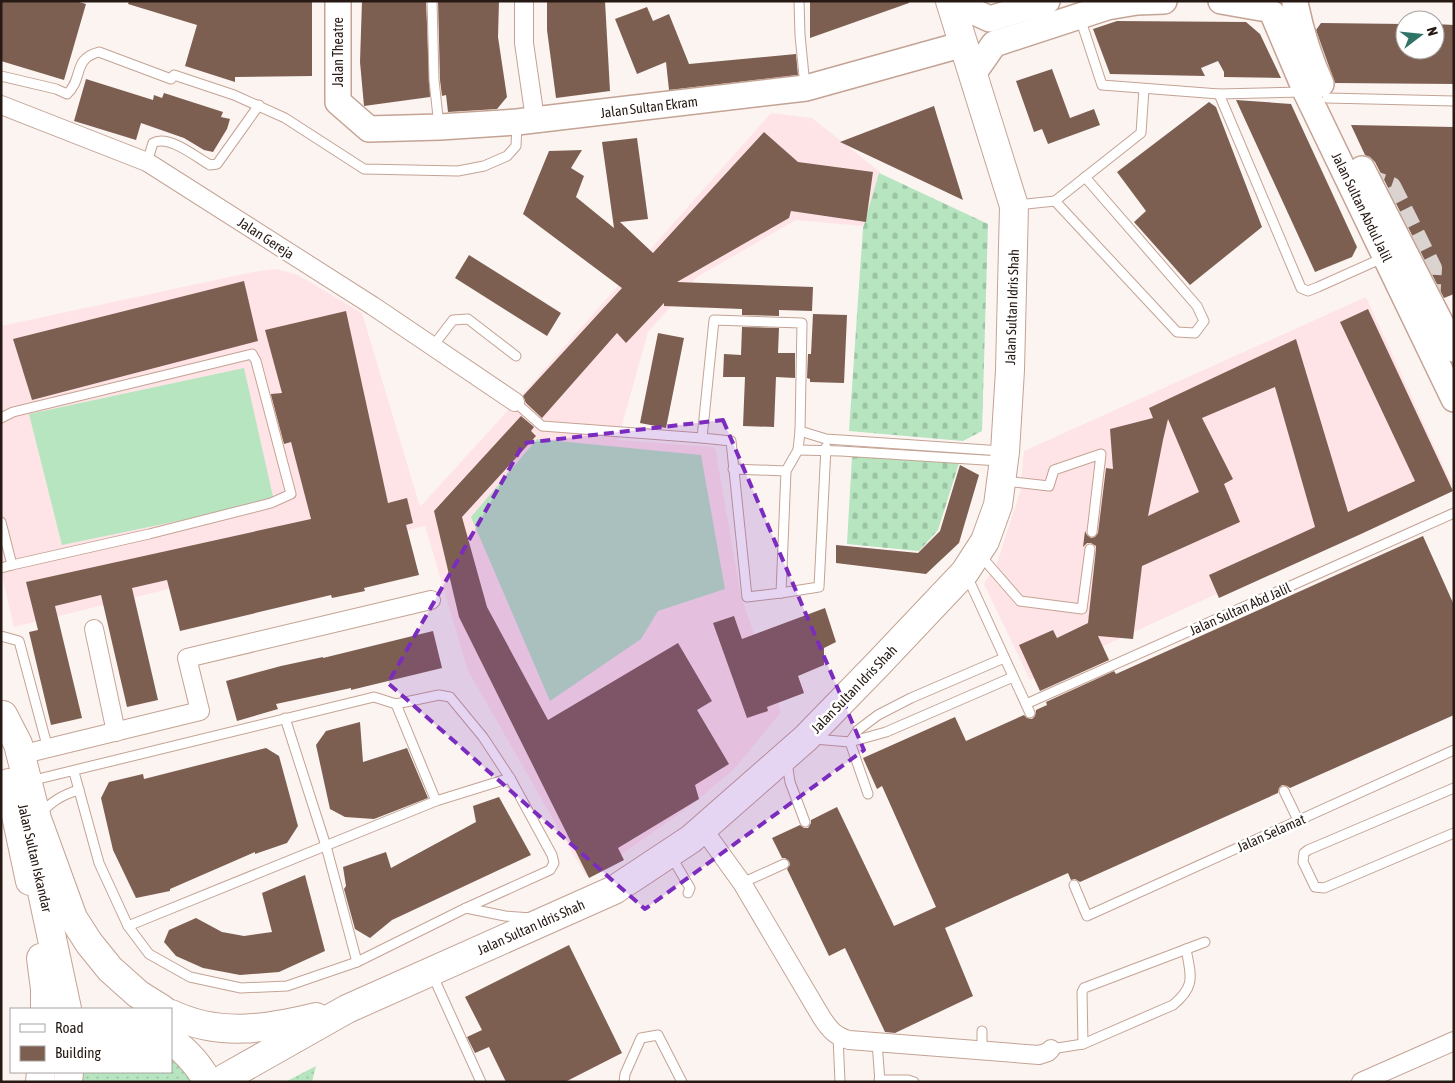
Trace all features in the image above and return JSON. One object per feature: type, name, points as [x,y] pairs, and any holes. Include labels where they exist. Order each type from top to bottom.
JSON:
[{"type":"highway","name":"Jalan Sultan Idris Shah","points":[[223,1082],[234,1073],[347,1009],[614,890],[670,853],[703,829],[796,746],[831,712],[971,562],[985,541],[998,505],[1003,465],[1010,370],[1014,206],[950,1]]},
{"type":"highway","points":[[2,711],[18,744],[27,782],[19,812],[61,889],[73,918],[99,957],[124,984],[160,1008]]},
{"type":"highway","points":[[2,711],[4,764],[19,812],[33,898],[45,989],[45,1008]]},
{"type":"highway","name":"Jalan Sultan Iskandar","points":[[2,711],[53,936],[67,1008]]},
{"type":"highway","points":[[630,880],[646,851],[684,825],[741,776],[782,737],[831,712]]},
{"type":"highway","points":[[172,1014],[201,1025],[238,1030],[285,1024],[347,1009]]},
{"type":"highway","points":[[172,1041],[193,1059],[208,1082]]},
{"type":"street","name":"Jalan Theatre","points":[[338,1],[338,102]]},
{"type":"street","points":[[524,1],[526,121]]},
{"type":"street","points":[[950,1],[990,19],[1033,3]]},
{"type":"street","points":[[973,74],[994,44],[1106,4],[1164,1]]},
{"type":"street","points":[[1221,1],[1286,12],[1295,2]]},
{"type":"street","name":"Jalan Sultan Abdul Jalil","points":[[1295,2],[1313,67],[1317,95],[1386,257],[1454,399]]},
{"type":"street","name":"Jalan Sultan Abdul Jalil","points":[[1264,8],[1317,95],[1450,334]]},
{"type":"street","name":"Jalan Sultan Ekram","points":[[338,102],[370,129],[440,127],[526,121],[806,88],[964,44]]},
{"type":"street","name":"Jalan Gereja","points":[[1,104],[147,162],[365,301],[515,402]]},
{"type":"street","points":[[20,755],[200,711],[187,658],[431,600]]},
{"type":"street","points":[[94,629],[116,732]]},
{"type":"street","points":[[703,829],[742,883],[822,1018],[838,1037],[877,1042],[1039,1055],[1044,1055],[1051,1049]]},
{"type":"street","points":[[1361,1082],[1454,1041]]},
{"type":"lane","points":[[432,1],[434,80],[440,127]]},
{"type":"lane","points":[[799,1],[800,35],[806,88]]},
{"type":"lane","points":[[1079,15],[1102,85],[1219,94],[1317,95],[1454,101]]},
{"type":"lane","points":[[1,76],[56,89],[67,94],[74,88],[81,64],[88,55],[99,52],[172,79],[174,75],[259,105],[285,118],[364,169],[458,171],[484,166],[508,156],[516,146],[526,121]]},
{"type":"lane","points":[[1014,206],[1055,201],[1141,133],[1144,88]]},
{"type":"lane","points":[[1219,94],[1301,288],[1308,291],[1386,257]]},
{"type":"lane","points":[[147,162],[153,143],[159,140],[169,141],[210,165],[218,164],[259,105]]},
{"type":"lane","points":[[1055,201],[1177,332],[1194,333],[1204,321],[1197,306],[1085,177]]},
{"type":"lane","points":[[433,346],[453,320],[468,319],[516,356]]},
{"type":"lane","points":[[702,438],[714,320],[802,323],[800,431],[798,450],[786,470],[781,593]]},
{"type":"lane","points":[[1,418],[13,412],[252,354],[256,361],[290,494],[261,506],[1,568]]},
{"type":"lane","points":[[515,402],[542,426],[731,441],[747,597],[819,587],[826,439]]},
{"type":"lane","points":[[800,431],[826,439],[1003,465],[1049,486],[1054,470],[1100,454],[1092,532]]},
{"type":"lane","points":[[798,450],[1003,465]]},
{"type":"lane","points":[[733,469],[786,470]]},
{"type":"lane","name":"Jalan Sultan Abd Jalil","points":[[1013,677],[1028,708],[1454,513]]},
{"type":"lane","points":[[1,522],[12,565]]},
{"type":"lane","points":[[971,562],[1020,602],[1082,609],[1090,548]]},
{"type":"lane","points":[[805,822],[790,782],[796,746],[850,742],[886,732],[1013,677],[1004,658],[971,562]]},
{"type":"lane","points":[[1,636],[19,641],[48,749]]},
{"type":"lane","points":[[850,742],[858,730],[878,715],[911,698],[1004,658]]},
{"type":"lane","points":[[27,782],[374,697],[396,704],[439,694],[450,697],[483,737],[510,778],[552,855],[554,863],[550,870],[466,908],[357,962],[287,986],[241,988],[190,977],[149,954],[128,926],[99,863],[74,772]]},
{"type":"lane","points":[[396,704],[436,801]]},
{"type":"lane","points":[[285,718],[326,846],[357,962]]},
{"type":"lane","points":[[850,742],[868,794]]},
{"type":"lane","name":"Jalan Selamat","points":[[1074,885],[1087,916],[1454,750]]},
{"type":"lane","points":[[128,926],[436,801],[510,778]]},
{"type":"lane","points":[[1454,788],[1308,850],[1304,853],[1303,862],[1315,887],[1324,888],[1454,833]]},
{"type":"lane","points":[[19,812],[45,809],[57,800],[79,790]]},
{"type":"lane","points":[[1284,791],[1298,820]]},
{"type":"lane","points":[[670,853],[687,880],[690,888],[688,893]]},
{"type":"lane","points":[[742,883],[784,864]]},
{"type":"lane","points":[[466,908],[505,916],[546,920]]},
{"type":"lane","points":[[1083,1044],[1082,992],[1084,988],[1205,942]]},
{"type":"lane","points":[[1051,1049],[1083,1044],[1173,1005],[1184,996],[1190,986],[1186,949]]},
{"type":"lane","points":[[431,971],[481,1082]]},
{"type":"lane","points":[[982,1031],[982,1051]]},
{"type":"lane","points":[[624,1082],[625,1074],[641,1038],[658,1035],[682,1082]]},
{"type":"lane","points":[[838,1037],[840,1082]]},
{"type":"lane","points":[[877,1042],[879,1081],[908,1080],[914,1082]]},
{"type":"highlighted area","points":[[723,420],[864,750],[645,909],[388,683],[524,443]]},
{"type":"shaded area","points":[[771,113],[812,118],[880,172],[863,226],[796,220],[697,277],[648,332],[617,440],[715,447],[741,596],[781,712],[736,767],[693,804],[628,850],[586,876],[468,671],[425,526],[14,627],[1,572],[1,326],[253,272],[276,269],[298,275],[362,313],[420,507]]},
{"type":"shaded area","points":[[1366,297],[1452,485],[1030,680],[984,584],[997,563],[1020,492],[1024,451]]},
{"type":"green space","points":[[879,173],[988,224],[982,431],[963,441],[849,431],[863,228]]},
{"type":"green space","points":[[244,368],[274,501],[62,545],[29,414]]},
{"type":"green space","points":[[537,439],[701,455],[725,589],[658,611],[641,639],[550,701],[471,517]]},
{"type":"green space","points":[[852,456],[959,463],[938,530],[919,551],[847,544]]},
{"type":"green space","points":[[172,1052],[199,1082],[79,1082],[79,1073],[172,1073]]},
{"type":"green space","points":[[316,1066],[312,1082],[285,1082]]},
{"type":"building","points":[[1,1],[76,1],[86,4],[64,80],[1,61]]},
{"type":"building","points":[[129,1],[312,1],[312,76],[235,77],[235,82],[185,66],[197,25],[128,4]]},
{"type":"building","points":[[362,1],[426,1],[430,97],[364,106],[360,62]]},
{"type":"building","points":[[438,1],[499,1],[498,37],[507,97],[497,109],[448,112],[446,95],[442,96],[440,80]]},
{"type":"building","points":[[547,1],[605,1],[610,91],[556,98],[547,30]]},
{"type":"building","points":[[810,1],[909,1],[909,3],[810,38]]},
{"type":"building","points":[[647,7],[653,21],[669,14],[689,64],[796,54],[798,75],[669,90],[666,62],[637,74],[615,19]]},
{"type":"building","points":[[1117,21],[1246,22],[1260,34],[1281,78],[1224,77],[1224,72],[1218,61],[1201,68],[1205,76],[1110,74],[1093,29]]},
{"type":"building","points":[[1321,23],[1395,24],[1395,60],[1445,60],[1445,25],[1454,25],[1454,84],[1335,83],[1316,30]]},
{"type":"building","points":[[1052,69],[1070,118],[1094,109],[1100,125],[1048,144],[1042,129],[1034,132],[1016,81]]},
{"type":"building","points":[[86,79],[153,100],[154,95],[162,98],[164,93],[223,112],[221,117],[230,119],[227,129],[213,152],[204,150],[184,138],[141,123],[136,140],[74,121]]},
{"type":"building","points":[[1236,100],[1291,104],[1357,247],[1352,257],[1315,272]]},
{"type":"building","points":[[1209,102],[1216,107],[1262,227],[1190,285],[1134,222],[1146,211],[1117,172]]},
{"type":"building","points":[[934,106],[963,200],[840,142]]},
{"type":"building","points":[[1351,125],[1454,127],[1454,294],[1444,298],[1375,162],[1365,155]]},
{"type":"building","points":[[764,132],[798,162],[873,172],[866,222],[791,211],[789,218],[677,282],[813,287],[812,311],[779,310],[779,316],[742,315],[742,309],[664,306],[664,303],[626,343],[617,333],[542,418],[526,403],[523,396],[622,288],[523,214],[549,151],[582,150],[571,168],[584,176],[576,197],[614,228],[602,142],[637,138],[648,219],[620,222],[653,253]]},
{"type":"building","points":[[469,255],[561,313],[547,336],[455,278]]},
{"type":"building","points":[[244,281],[258,341],[32,400],[13,339]]},
{"type":"building","points":[[1368,309],[1453,491],[1219,598],[1209,575],[1315,527],[1275,387],[1202,418],[1233,479],[1224,484],[1240,522],[1142,566],[1133,639],[1098,636],[1109,660],[1040,691],[1019,645],[1053,630],[1057,638],[1088,623],[1096,546],[1087,543],[1083,547],[1085,531],[1091,538],[1095,537],[1098,533],[1106,468],[1113,469],[1110,429],[1153,418],[1149,408],[1296,339],[1348,512],[1415,481],[1340,322]],"holes":[[[1168,419],[1199,492],[1148,516]]]},
{"type":"building","points":[[346,311],[388,503],[407,498],[413,523],[406,525],[419,575],[364,588],[365,591],[332,598],[331,595],[180,631],[167,580],[132,588],[158,700],[127,707],[101,595],[55,606],[82,718],[51,725],[29,632],[38,630],[26,582],[311,519],[291,442],[284,444],[271,395],[282,393],[265,330]]},
{"type":"building","points":[[813,314],[847,315],[844,383],[810,382],[810,379],[807,378],[808,354],[811,354]]},
{"type":"building","points":[[742,327],[779,328],[778,353],[795,353],[795,378],[776,377],[774,427],[743,426],[745,377],[723,377],[724,354],[741,355]]},
{"type":"building","points":[[658,333],[684,338],[666,428],[640,423]]},
{"type":"building","points":[[521,416],[534,427],[531,431],[536,436],[462,517],[487,607],[548,720],[678,643],[712,701],[697,710],[729,764],[695,785],[699,799],[618,848],[624,860],[589,878],[459,617],[434,511]]},
{"type":"building","points":[[960,465],[979,475],[959,543],[926,574],[836,563],[836,545],[918,553],[940,531]]},
{"type":"building","points":[[1423,536],[1454,605],[1454,715],[1290,788],[1282,785],[1278,793],[1080,882],[1075,879],[1071,880],[1068,873],[945,928],[973,996],[895,1033],[885,1032],[845,948],[829,956],[787,869],[790,865],[789,861],[782,858],[772,838],[800,825],[808,828],[811,820],[837,807],[894,926],[936,907],[882,786],[877,789],[863,758],[955,717],[966,741],[1024,715],[1032,719],[1035,716],[1036,710],[1047,705],[1046,702],[1114,671],[1116,674]]},
{"type":"building","points":[[825,608],[836,642],[824,648],[824,665],[798,676],[804,693],[767,707],[768,711],[747,718],[713,623],[734,616],[742,639]]},
{"type":"building","points":[[433,631],[442,668],[351,690],[351,688],[276,704],[278,709],[237,721],[226,681],[281,666],[323,658]]},
{"type":"building","points":[[360,722],[363,762],[407,748],[428,798],[374,819],[345,817],[330,809],[316,745],[326,731]]},
{"type":"building","points":[[266,748],[279,756],[298,826],[287,843],[255,854],[255,852],[170,889],[170,891],[136,898],[113,850],[101,798],[109,782],[143,774],[144,779]]},
{"type":"building","points":[[499,797],[531,855],[392,920],[370,938],[355,929],[344,889],[346,886],[343,867],[386,852],[391,868],[476,822],[473,806]]},
{"type":"building","points":[[305,875],[325,951],[279,972],[240,975],[203,968],[176,956],[164,942],[169,930],[196,918],[222,932],[244,936],[272,932],[262,893]]},
{"type":"building","points":[[569,945],[622,1053],[565,1082],[506,1082],[489,1047],[475,1053],[467,1037],[482,1030],[465,997]]},
{"type":"tunnel","points":[[1366,177],[1392,186],[1433,268],[1431,302]]}]
